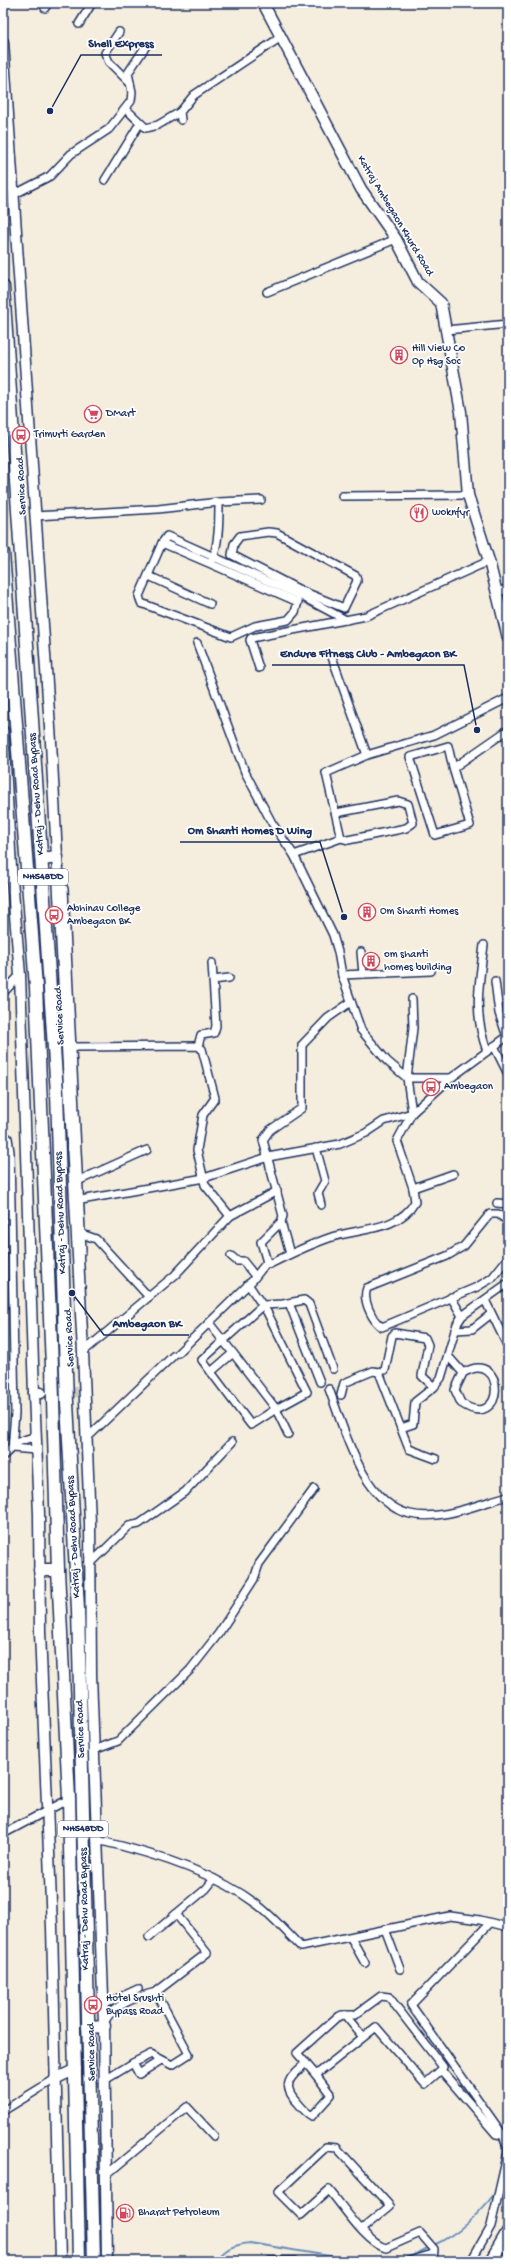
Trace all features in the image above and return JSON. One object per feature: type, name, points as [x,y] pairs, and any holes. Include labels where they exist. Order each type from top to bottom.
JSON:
[{"type":"highway","name":"Katraj - Dehu Road Bypass","points":[[3,287],[57,1093],[67,1403],[78,1609],[94,2261]]},
{"type":"highway","name":"Katraj - Dehu Road Bypass","points":[[3,553],[16,740],[35,974],[52,1358],[58,1570],[69,1799],[79,2261]]},
{"type":"highway","points":[[42,859],[57,857]]},
{"type":"highway","points":[[40,1570],[58,1570]]},
{"type":"highway","points":[[88,2027],[104,2025]]},
{"type":"highway","points":[[491,2261],[508,2232]]},
{"type":"street","points":[[79,24],[92,3]]},
{"type":"street","name":"Katraj Ambegaon Khurd Road","points":[[263,3],[362,189],[396,239],[418,282],[441,303],[461,412],[468,495],[489,561],[497,593],[505,611],[508,638]]},
{"type":"street","points":[[119,32],[105,53],[109,62],[130,83]]},
{"type":"street","points":[[126,109],[146,128],[180,116],[194,96],[281,36]]},
{"type":"street","name":"Service Road","points":[[3,42],[13,195],[13,231],[35,516],[57,857],[83,1352],[81,1391],[87,1438],[91,1675],[104,2025],[107,2261]]},
{"type":"street","points":[[13,195],[50,176],[71,154],[109,129],[131,101],[132,92],[128,73],[146,46]]},
{"type":"street","points":[[105,180],[140,123]]},
{"type":"street","points":[[268,292],[396,239]]},
{"type":"street","points":[[446,330],[508,324]]},
{"type":"street","points":[[342,496],[468,495]]},
{"type":"street","points":[[35,516],[158,509],[219,502],[262,500]]},
{"type":"street","points":[[210,564],[214,556],[219,518],[219,502]]},
{"type":"street","points":[[162,543],[210,564],[301,596],[343,608],[357,579],[356,576],[277,533],[244,534],[236,539],[232,555],[301,596],[346,620]]},
{"type":"street","points":[[167,536],[301,596],[293,617],[288,620],[255,626],[231,637],[142,603],[139,596],[149,576],[162,543],[167,536]]},
{"type":"street","points":[[259,668],[250,640],[251,638],[366,616],[489,561]]},
{"type":"street","points":[[149,576],[210,604]]},
{"type":"street","points":[[497,593],[508,588]]},
{"type":"street","points":[[197,643],[245,772],[272,822],[294,855],[333,935],[342,975],[361,1030],[387,1061],[407,1078],[451,1078]]},
{"type":"street","points":[[332,657],[367,755]]},
{"type":"street","points":[[341,838],[326,773],[367,755],[434,735],[508,698]]},
{"type":"street","points":[[453,768],[508,730]]},
{"type":"street","points":[[16,740],[3,738],[6,839],[20,975],[38,1393],[36,1450],[40,1570],[40,1632],[52,1927],[60,2261]]},
{"type":"street","points":[[448,746],[453,768],[470,825],[435,835],[410,757],[448,746]]},
{"type":"street","points":[[294,855],[341,838],[348,840],[406,828],[412,823],[408,804],[398,801],[336,813]]},
{"type":"street","name":"Service Road","points":[[58,875],[64,889],[80,1180],[83,1265],[78,1271]]},
{"type":"street","points":[[484,945],[477,996],[480,1032],[487,1051]]},
{"type":"street","points":[[361,952],[363,974]]},
{"type":"street","points":[[198,1046],[201,1035],[211,1034],[216,1030],[212,963]]},
{"type":"street","points":[[342,975],[431,971]]},
{"type":"street","points":[[3,993],[20,975],[35,974]]},
{"type":"street","points":[[213,980],[229,978]]},
{"type":"street","points":[[270,1264],[290,1254],[335,1236],[364,1231],[396,1219],[412,1208],[415,1202],[413,1188],[397,1141],[412,1113],[451,1078],[507,1036],[500,1013],[495,981]]},
{"type":"street","points":[[412,999],[413,1028],[407,1078],[412,1113]]},
{"type":"street","points":[[290,1254],[282,1222],[283,1216],[263,1140],[270,1130],[299,1112],[302,1108],[302,1046],[328,1018],[351,1002]]},
{"type":"street","points":[[73,1047],[198,1046],[202,1049],[215,1098],[203,1115],[197,1150],[207,1188],[230,1216]]},
{"type":"street","points":[[494,1046],[508,1074]]},
{"type":"street","points":[[81,1200],[204,1178],[268,1157],[340,1144],[366,1133],[384,1121],[412,1113]]},
{"type":"street","points":[[3,1135],[8,1138],[10,1152],[15,1412],[12,1448]]},
{"type":"street","points":[[316,1148],[325,1181],[318,1193],[321,1205]]},
{"type":"street","points":[[80,1180],[147,1150]]},
{"type":"street","points":[[413,1188],[453,1174]]},
{"type":"street","points":[[83,1352],[185,1265],[230,1216],[277,1191]]},
{"type":"street","points":[[497,1203],[508,1204]]},
{"type":"street","points":[[508,1221],[498,1214],[490,1214],[464,1246],[447,1256],[368,1288],[365,1296],[375,1321],[382,1327],[451,1297],[477,1288],[492,1278],[508,1258]]},
{"type":"street","points":[[87,1438],[209,1323],[248,1284],[267,1262],[261,1242],[282,1222]]},
{"type":"street","points":[[82,1234],[96,1239],[149,1297]]},
{"type":"street","points":[[231,1256],[237,1261],[243,1261],[255,1276]]},
{"type":"street","points":[[401,1428],[413,1424],[415,1402],[434,1388],[444,1372],[455,1330],[462,1316],[485,1300],[505,1289],[508,1283]]},
{"type":"street","points":[[248,1284],[263,1305],[307,1392],[251,1425],[202,1360],[224,1342],[263,1305],[304,1300],[309,1304],[333,1369]]},
{"type":"street","points":[[451,1297],[462,1316]]},
{"type":"street","points":[[485,1300],[507,1344]]},
{"type":"street","points":[[289,1303],[320,1382]]},
{"type":"street","points":[[508,1305],[508,1312]]},
{"type":"street","points":[[455,1330],[472,1329],[491,1314]]},
{"type":"street","points":[[209,1323],[276,1409],[288,1434]]},
{"type":"street","points":[[385,1370],[392,1336],[395,1333],[425,1338],[428,1345],[422,1376],[434,1388]]},
{"type":"street","points":[[211,1372],[232,1353]]},
{"type":"street","points":[[448,1356],[463,1373]]},
{"type":"street","points":[[470,1369],[477,1369],[483,1370],[492,1376],[497,1389],[494,1399],[490,1404],[481,1409],[474,1409],[460,1403],[455,1390],[463,1373],[470,1369]]},
{"type":"street","points":[[341,1395],[344,1383],[377,1371],[380,1375],[409,1449],[436,1459]]},
{"type":"street","points":[[329,1388],[349,1443],[367,1480],[383,1500],[410,1514],[428,1514],[448,1513],[508,1496]]},
{"type":"street","points":[[3,1456],[18,1442],[36,1436]]},
{"type":"street","points":[[90,1564],[129,1526],[139,1524],[186,1491],[232,1442]]},
{"type":"street","points":[[12,1448],[36,1450]]},
{"type":"street","points":[[94,1750],[118,1741],[190,1670],[219,1633],[254,1579],[259,1564],[314,1489]]},
{"type":"street","points":[[3,1834],[47,1809],[69,1799]]},
{"type":"street","points":[[97,1840],[135,1849],[214,1879],[256,1903],[301,1947],[351,1938],[450,1916],[480,1920],[508,1928]]},
{"type":"street","points":[[149,1937],[206,1888],[214,1879]]},
{"type":"street","points":[[104,2025],[110,2012],[140,1996],[156,1992],[207,1953],[176,1914]]},
{"type":"street","points":[[471,2261],[491,2226],[508,2150],[506,2137],[411,2005],[490,1923]]},
{"type":"street","points":[[385,1930],[400,1969]]},
{"type":"street","points":[[351,1938],[365,1963]]},
{"type":"street","points":[[103,2005],[138,1989]]},
{"type":"street","points":[[105,2080],[150,2054],[172,2065],[190,2054],[156,1992]]},
{"type":"street","points":[[306,2063],[292,2075],[288,2090],[291,2096],[312,2116],[331,2095],[316,2075],[297,2052],[336,2018],[345,2015],[355,2015],[381,1996],[389,1997],[443,2067],[425,2084],[376,2027],[316,2075]]},
{"type":"street","points":[[345,2015],[363,2038]]},
{"type":"street","points":[[133,2064],[139,2074],[161,2060]]},
{"type":"street","points":[[3,2111],[55,2079],[76,2069]]},
{"type":"street","points":[[441,2070],[496,2134],[506,2137]]},
{"type":"street","points":[[106,2175],[187,2107],[214,2136]]},
{"type":"street","points":[[362,2229],[390,2206],[337,2148],[326,2147],[278,2192],[301,2215],[329,2190],[374,2244],[386,2248],[420,2233],[433,2254],[409,2261]]},
{"type":"street","points":[[270,2261],[295,2261]]},
{"type":"waterway","points":[[504,2182],[508,2176]]},
{"type":"waterway","points":[[434,2245],[461,2229],[483,2208],[496,2192]]},
{"type":"waterway","points":[[216,2261],[230,2248],[250,2243],[360,2261]]},
{"type":"waterway","points":[[392,2261],[412,2256],[430,2247]]},
{"type":"tunnel","points":[[3,227],[9,226]]},
{"type":"tunnel","points":[[3,237],[11,236]]},
{"type":"tunnel","points":[[41,1393],[78,1392]]},
{"type":"place","name":"Shell Express","points":[[50,111]]},
{"type":"place","name":"Hill View Co Op Hsg Soc","points":[[399,355]]},
{"type":"place","name":"DMart","points":[[93,414]]},
{"type":"place","name":"Trimurti Garden","points":[[21,435]]},
{"type":"place","name":"woknfyr","points":[[419,513]]},
{"type":"place","name":"Endure Fitness Club - Ambegaon BK","points":[[477,730]]},
{"type":"place","name":"Om Shanti Homes","points":[[367,912]]},
{"type":"place","name":"Abhinav College Ambegaon BK","points":[[54,915]]},
{"type":"place","name":"Om Shanti Homes D Wing","points":[[344,917]]},
{"type":"place","name":"om shanti homes building","points":[[371,961]]},
{"type":"place","name":"Ambegaon","points":[[431,1087]]},
{"type":"place","name":"Ambegaon BK","points":[[72,1293]]},
{"type":"place","name":"Hotel Srushti Bypass Road","points":[[93,2005]]},
{"type":"place","name":"Bharat Petroleum","points":[[125,2213]]}]
